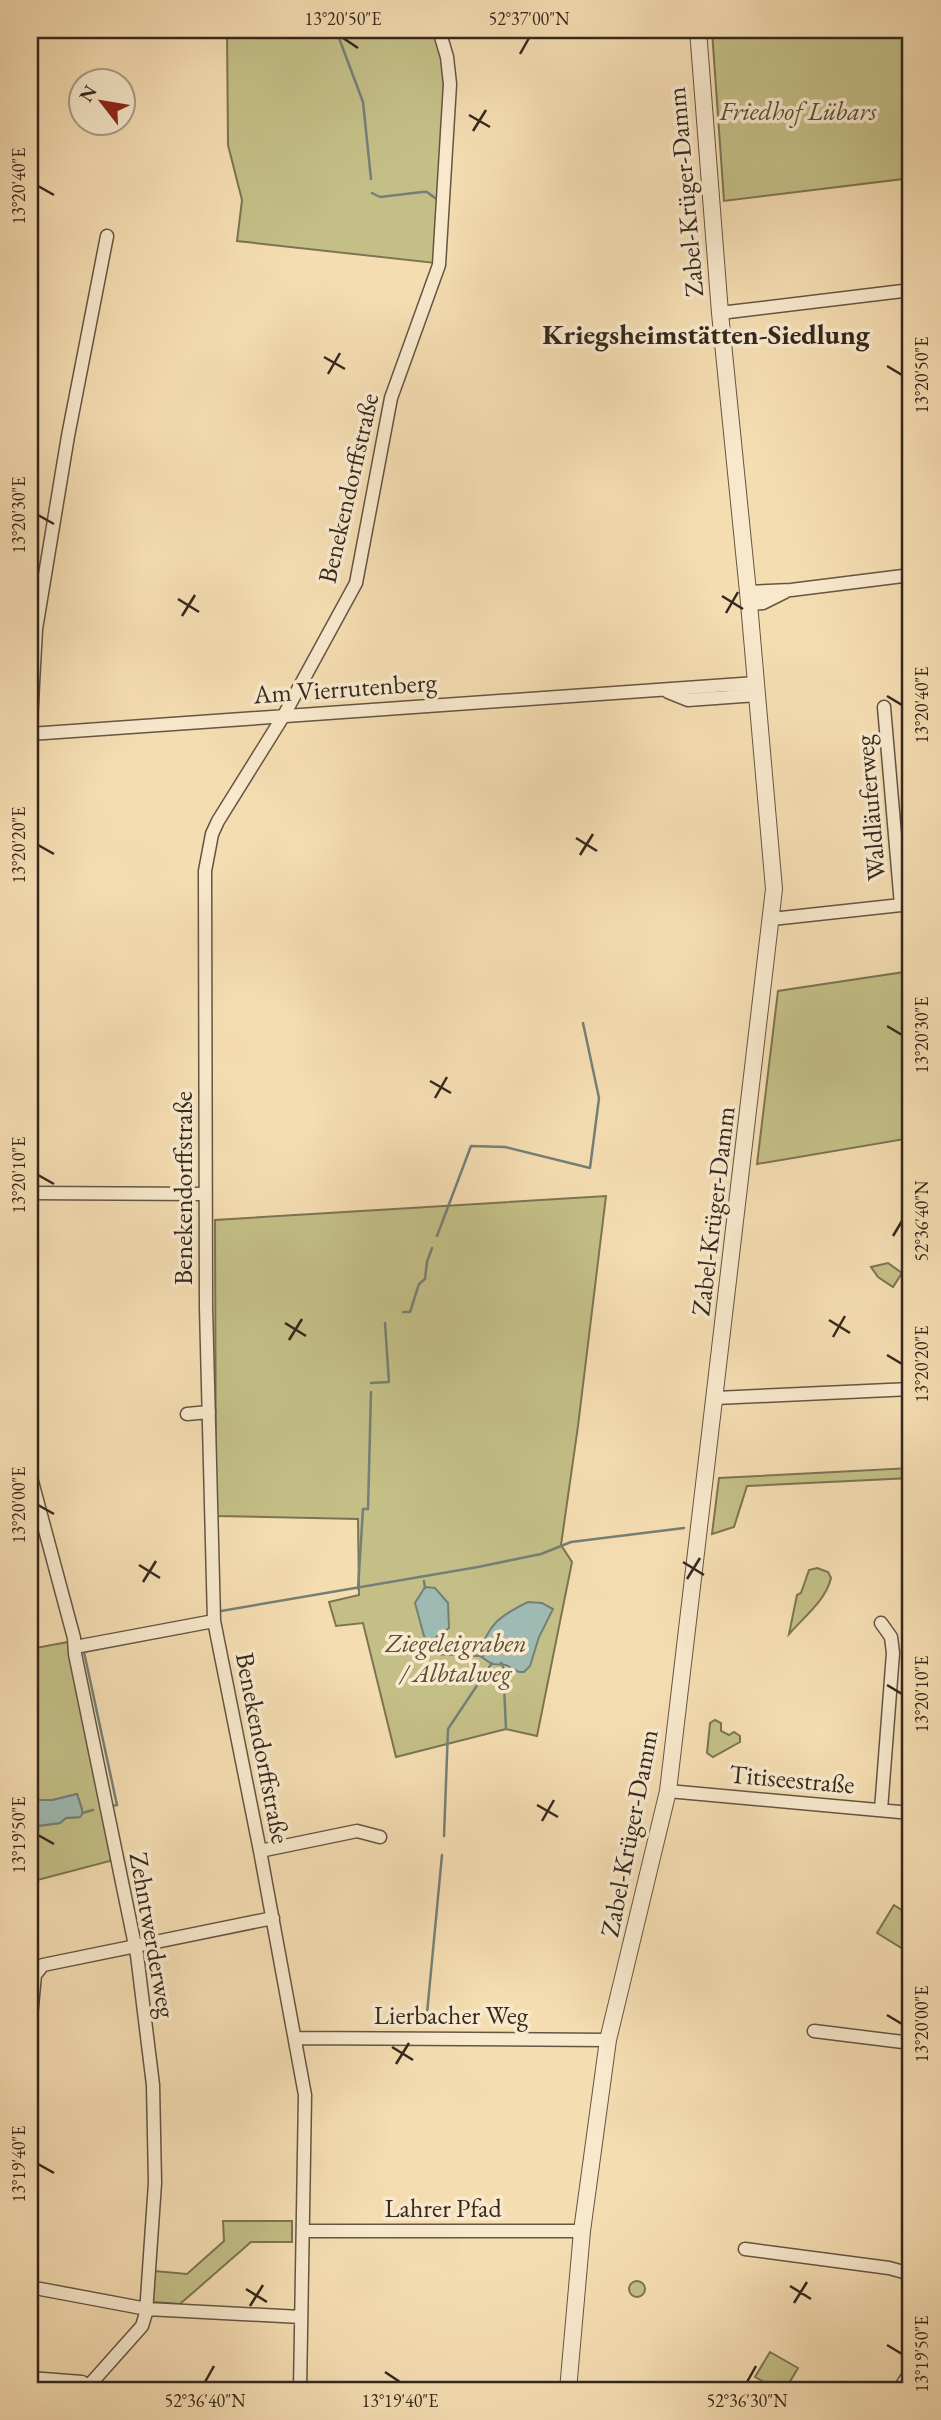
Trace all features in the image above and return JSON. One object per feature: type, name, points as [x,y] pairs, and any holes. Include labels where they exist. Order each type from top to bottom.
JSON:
[{"type":"street","name":"Benekendorffstraße","points":[[300,2390],[305,2095],[214,1621],[205,1194],[205,871],[212,834],[218,821],[284,715],[356,583],[391,398],[439,265],[450,84],[447,57],[439,30]]},
{"type":"street","name":"Zabel-Krüger-Damm","points":[[568,2390],[582,2231],[607,2040],[668,1791],[774,889],[720,313],[698,30]]},
{"type":"street","points":[[30,739],[36,629],[68,436],[107,236]]},
{"type":"street","points":[[720,313],[911,290]]},
{"type":"street","points":[[748,598],[763,603],[791,590],[911,575]]},
{"type":"street","name":"Am Vierrutenberg","points":[[30,734],[663,690],[688,700],[756,689]]},
{"type":"street","name":"Waldläuferweg","points":[[884,706],[906,906]]},
{"type":"street","points":[[772,919],[906,906]]},
{"type":"street","points":[[30,1193],[205,1194]]},
{"type":"street","points":[[716,1398],[911,1389]]},
{"type":"street","points":[[187,1414],[208,1412]]},
{"type":"street","name":"Zehntwerderweg","points":[[30,1474],[75,1647],[135,1946],[153,2085],[155,2183],[147,2309],[142,2326],[86,2388]]},
{"type":"street","points":[[75,1647],[214,1621]]},
{"type":"street","points":[[881,1623],[891,1637],[892,1653],[881,1810]]},
{"type":"street","name":"Titiseestraße","points":[[668,1791],[911,1813]]},
{"type":"street","points":[[260,1851],[357,1831],[380,1837]]},
{"type":"street","points":[[30,2027],[35,1975],[43,1965],[273,1918]]},
{"type":"street","points":[[814,2031],[911,2043]]},
{"type":"street","name":"Lierbacher Weg","points":[[295,2038],[607,2040]]},
{"type":"street","name":"Lahrer Pfad","points":[[304,2231],[582,2231]]},
{"type":"street","points":[[745,2249],[890,2268],[911,2274]]},
{"type":"street","points":[[30,2287],[147,2309],[301,2317]]},
{"type":"street","points":[[899,2390],[911,2371]]},
{"type":"street","points":[[30,2378],[82,2382],[86,2388]]},
{"type":"green space","points":[[227,30],[434,30],[443,56],[446,84],[435,263],[237,241],[242,200],[228,145]]},
{"type":"green space","name":"Friedhof Lübars","points":[[911,30],[911,178],[724,201],[712,31]]},
{"type":"green space","points":[[911,971],[911,1138],[757,1164],[778,991]]},
{"type":"green space","name":"Ziegeleigraben / Albtalweg","points":[[606,1196],[561,1545],[572,1562],[537,1736],[506,1729],[396,1757],[363,1623],[336,1626],[329,1602],[359,1595],[358,1519],[216,1516],[215,1220]]},
{"type":"green space","points":[[888,1263],[902,1273],[893,1287],[878,1277],[871,1267]]},
{"type":"green space","points":[[911,1468],[911,1478],[747,1486],[734,1527],[712,1534],[719,1478]]},
{"type":"green space","points":[[817,1568],[828,1572],[831,1578],[828,1586],[814,1608],[789,1634],[797,1595],[801,1593],[809,1570]]},
{"type":"green space","points":[[68,1642],[111,1859],[30,1882],[30,1827],[80,1817],[82,1809],[77,1794],[53,1800],[30,1800],[30,1649]]},
{"type":"green space","points":[[715,1720],[721,1723],[721,1731],[729,1735],[734,1732],[740,1736],[740,1742],[713,1757],[707,1753],[710,1723]]},
{"type":"green space","points":[[894,1905],[911,1916],[911,1947],[908,1952],[877,1933]]},
{"type":"green space","points":[[223,2221],[292,2221],[292,2242],[251,2242],[180,2304],[152,2302],[155,2271],[187,2274],[224,2241]]},
{"type":"green space","points":[[637,2281],[643,2283],[643,2295],[637,2297],[631,2295],[629,2289],[631,2283]]},
{"type":"green space","points":[[770,2352],[798,2368],[785,2390],[778,2390],[755,2377]]},
{"type":"water","points":[[425,1587],[435,1588],[448,1603],[449,1628],[427,1647],[415,1603]]},
{"type":"water","points":[[528,1602],[542,1603],[553,1609],[539,1637],[530,1666],[524,1672],[519,1672],[506,1665],[492,1664],[480,1656],[486,1636],[496,1622]]},
{"type":"water","points":[[77,1794],[83,1813],[80,1817],[30,1827],[30,1800],[53,1800]]},
{"type":"waterway","points":[[336,30],[363,102],[371,179]]},
{"type":"waterway","points":[[372,193],[380,197],[427,192],[435,198]]},
{"type":"waterway","points":[[437,1236],[471,1146],[505,1147],[590,1168],[599,1098],[583,1023]]},
{"type":"waterway","points":[[403,1312],[410,1312],[419,1284],[425,1279],[432,1248]]},
{"type":"waterway","points":[[371,1383],[389,1382],[385,1323]]},
{"type":"waterway","points":[[358,1589],[363,1509],[368,1509],[371,1392]]},
{"type":"waterway","points":[[221,1611],[478,1567],[541,1554],[571,1542],[684,1528]]},
{"type":"waterway","points":[[424,1581],[425,1588]]},
{"type":"waterway","points":[[112,1806],[117,1805],[84,1652],[187,1632]]},
{"type":"waterway","points":[[428,1645],[437,1654],[483,1656]]},
{"type":"waterway","points":[[444,1836],[448,1729],[492,1663]]},
{"type":"waterway","points":[[501,1663],[506,1729]]},
{"type":"waterway","points":[[82,1813],[93,1810]]},
{"type":"waterway","points":[[426,2024],[442,1855]]},
{"type":"district","name":"Kriegsheimstätten-Siedlung","points":[[706,334]]}]
